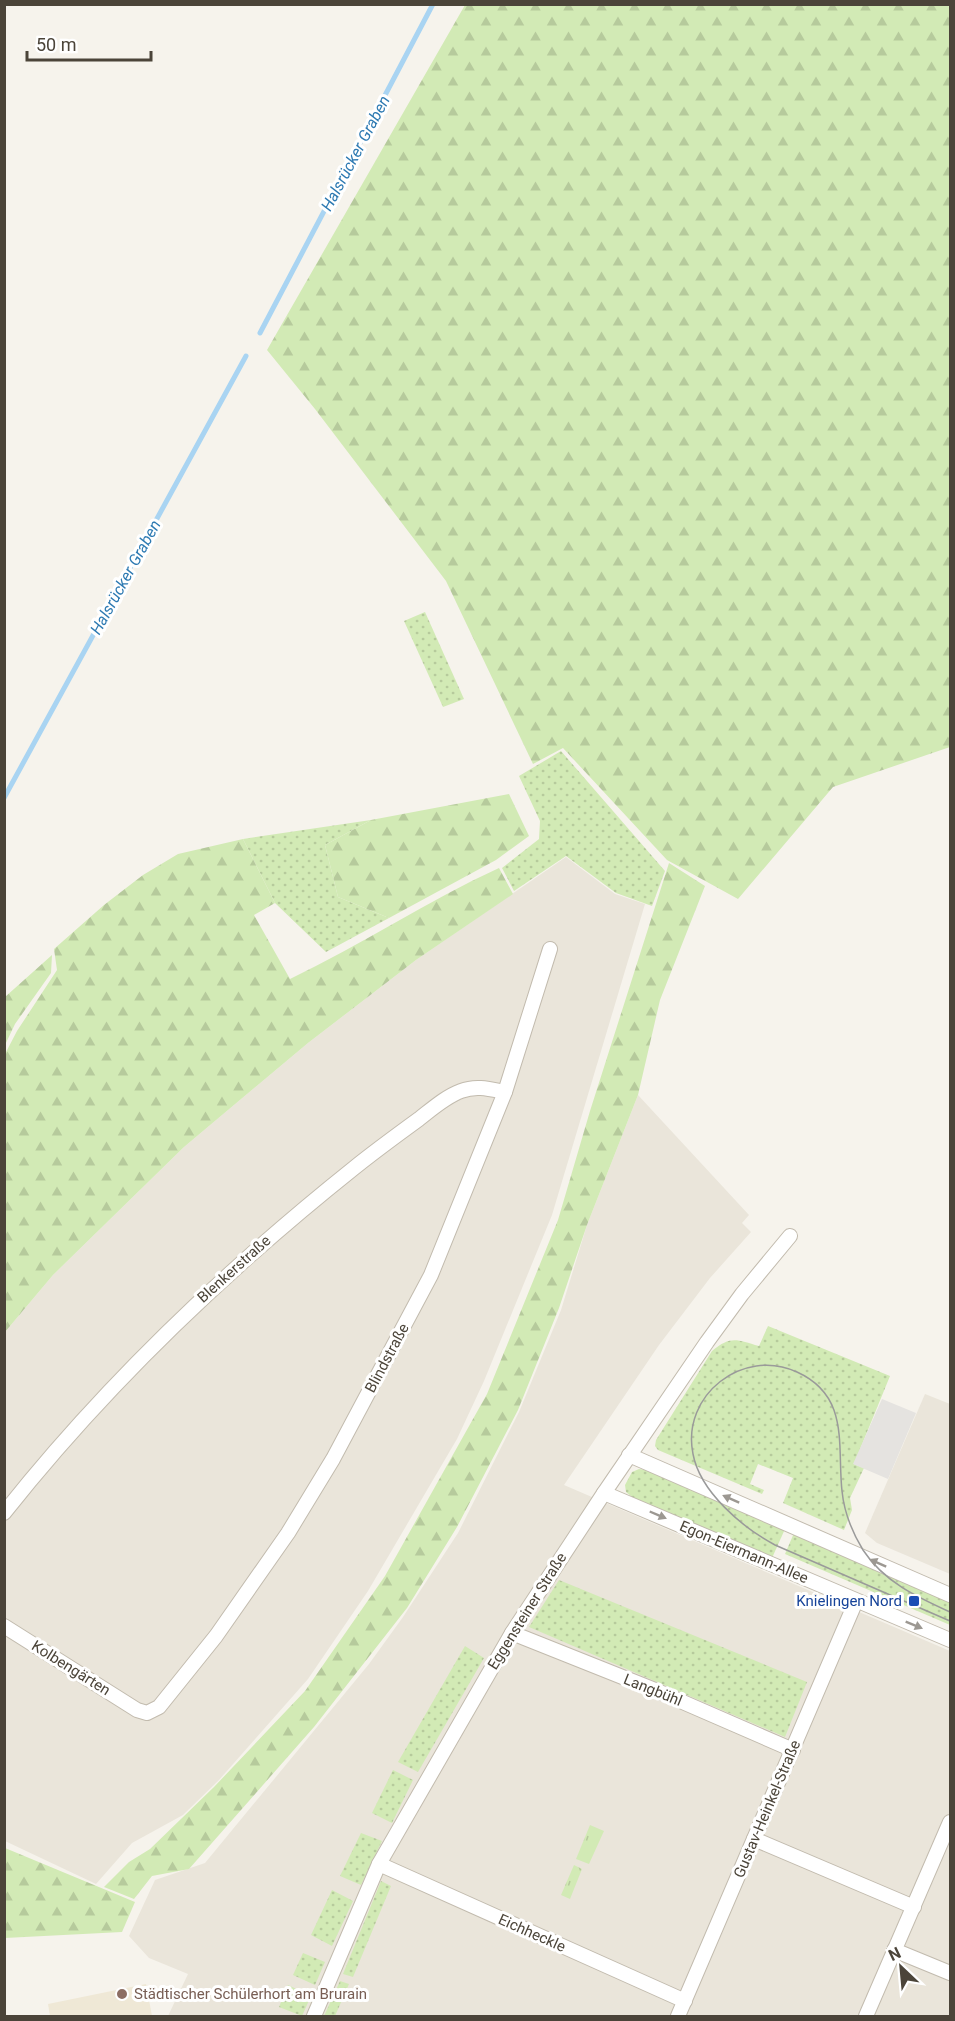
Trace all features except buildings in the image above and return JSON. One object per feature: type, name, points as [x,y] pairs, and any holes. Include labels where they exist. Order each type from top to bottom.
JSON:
[{"type":"street","name":"Blindstraße","points":[[137,1710],[147,1713],[159,1707],[216,1636],[288,1533],[333,1459],[431,1275],[505,1092],[550,949]]},
{"type":"street","name":"Blenkerstraße","points":[[4,1513],[62,1443],[162,1335],[283,1226],[370,1155],[446,1099],[461,1091],[480,1087],[505,1092]]},
{"type":"street","name":"Eggensteiner Straße","points":[[314,2016],[379,1864],[512,1633],[706,1342],[790,1236]]},
{"type":"street","points":[[629,1455],[951,1595]]},
{"type":"street","name":"Egon-Eiermann-Allee","points":[[604,1493],[951,1640]]},
{"type":"street","name":"Gustav-Heinkel-Straße","points":[[678,2016],[856,1601]]},
{"type":"street","name":"Kolbengärten","points":[[4,1626],[137,1710]]},
{"type":"street","name":"Langbühl","points":[[512,1633],[655,1690],[793,1750]]},
{"type":"street","points":[[866,2016],[951,1822]]},
{"type":"street","points":[[754,1839],[914,1907]]},
{"type":"street","name":"Eichheckle","points":[[379,1864],[685,2001]]},
{"type":"street","points":[[894,1950],[951,1973]]},
{"type":"shaded area","points":[[566,857],[615,894],[645,904],[552,1215],[484,1381],[457,1439],[368,1591],[308,1679],[219,1780],[183,1815],[132,1843],[96,1884],[5,1841],[5,1332],[53,1275],[184,1147],[308,1043],[416,960]]},
{"type":"shaded area","points":[[638,1095],[749,1215],[742,1223],[751,1232],[710,1278],[659,1345],[564,1485],[950,1651],[950,2016],[168,2016],[188,1974],[149,1958],[129,1936],[155,1880],[205,1863],[369,1664],[458,1533],[519,1412],[561,1310],[587,1225]]},
{"type":"shaded area","points":[[925,1394],[950,1404],[950,1574],[877,1543],[865,1533]]},
{"type":"shaded area","points":[[882,1399],[916,1413],[888,1479],[853,1464]]},
{"type":"shaded area","name":"Städtischer Schülerhort am Brurain","points":[[146,1984],[152,2016],[50,2016],[48,2004]]},
{"type":"green space","points":[[465,5],[950,5],[950,747],[833,787],[738,899],[667,860],[563,748],[533,764],[446,581],[315,409],[267,350]]},
{"type":"green space","points":[[425,612],[464,699],[443,707],[404,621]]},
{"type":"green space","points":[[561,751],[665,871],[652,906],[616,893],[566,856],[514,891],[502,868],[539,839],[540,821],[519,776]]},
{"type":"green space","points":[[509,794],[529,836],[496,860],[389,918],[338,897],[325,845],[371,820]]},
{"type":"green space","points":[[371,820],[325,845],[338,897],[389,918],[326,952],[275,903],[243,839]]},
{"type":"green space","points":[[243,839],[275,903],[254,915],[290,979],[446,894],[499,868],[513,894],[416,960],[308,1043],[184,1147],[53,1275],[5,1332],[5,1054],[17,1031],[57,970],[54,949],[104,905],[143,875],[178,854]]},
{"type":"green space","points":[[669,863],[705,886],[660,1000],[638,1095],[587,1225],[559,1308],[518,1410],[457,1527],[407,1608],[314,1727],[189,1869],[152,1876],[134,1899],[104,1887],[129,1862],[150,1849],[214,1787],[305,1691],[385,1576],[487,1394],[558,1220],[590,1111]]},
{"type":"green space","points":[[52,955],[51,973],[15,1024],[5,1045],[5,997]]},
{"type":"green space","points":[[768,1326],[890,1376],[854,1464],[864,1468],[850,1498],[852,1510],[844,1530],[783,1503],[793,1478],[758,1464],[750,1484],[764,1490],[762,1494],[658,1450],[655,1446],[656,1440],[712,1351],[734,1340],[759,1346]]},
{"type":"green space","points":[[639,1469],[647,1470],[785,1529],[772,1558],[632,1497],[626,1492],[625,1485],[632,1472]]},
{"type":"green space","points":[[794,1533],[950,1600],[950,1625],[785,1554]]},
{"type":"green space","points":[[559,1580],[807,1682],[785,1737],[529,1627]]},
{"type":"green space","points":[[465,1646],[484,1658],[418,1772],[398,1762]]},
{"type":"green space","points":[[393,1770],[413,1780],[392,1823],[372,1813]]},
{"type":"green space","points":[[590,1825],[604,1831],[589,1864],[576,1859]]},
{"type":"green space","points":[[361,1833],[382,1841],[361,1885],[340,1876]]},
{"type":"green space","points":[[5,1848],[135,1902],[122,1932],[5,1938]]},
{"type":"green space","points":[[574,1865],[582,1869],[570,1899],[561,1895]]},
{"type":"green space","points":[[381,1881],[391,1886],[353,1977],[343,1974]]},
{"type":"green space","points":[[332,1890],[353,1901],[332,1946],[311,1935]]},
{"type":"green space","points":[[303,1953],[325,1962],[315,1985],[293,1975]]},
{"type":"green space","points":[[340,1981],[349,1984],[335,2016],[324,2016]]},
{"type":"green space","points":[[288,1985],[311,1996],[302,2016],[279,2007]]},
{"type":"waterway","name":"Halsrücker Graben","points":[[260,333],[433,4]]},
{"type":"waterway","name":"Halsrücker Graben","points":[[4,798],[246,356]]},
{"type":"tram line","points":[[950,1612],[891,1580],[863,1550],[852,1529],[845,1506],[838,1423],[826,1394],[814,1382],[797,1372],[777,1366],[756,1366],[737,1371],[720,1381],[706,1396],[697,1413],[692,1433],[693,1454],[697,1468],[704,1482],[725,1507],[750,1529],[775,1545],[950,1621]]},
{"type":"place","name":"Knielingen Nord","points":[[914,1601]]},
{"type":"place","name":"Städtischer Schülerhort am Brurain","points":[[122,1994]]}]
